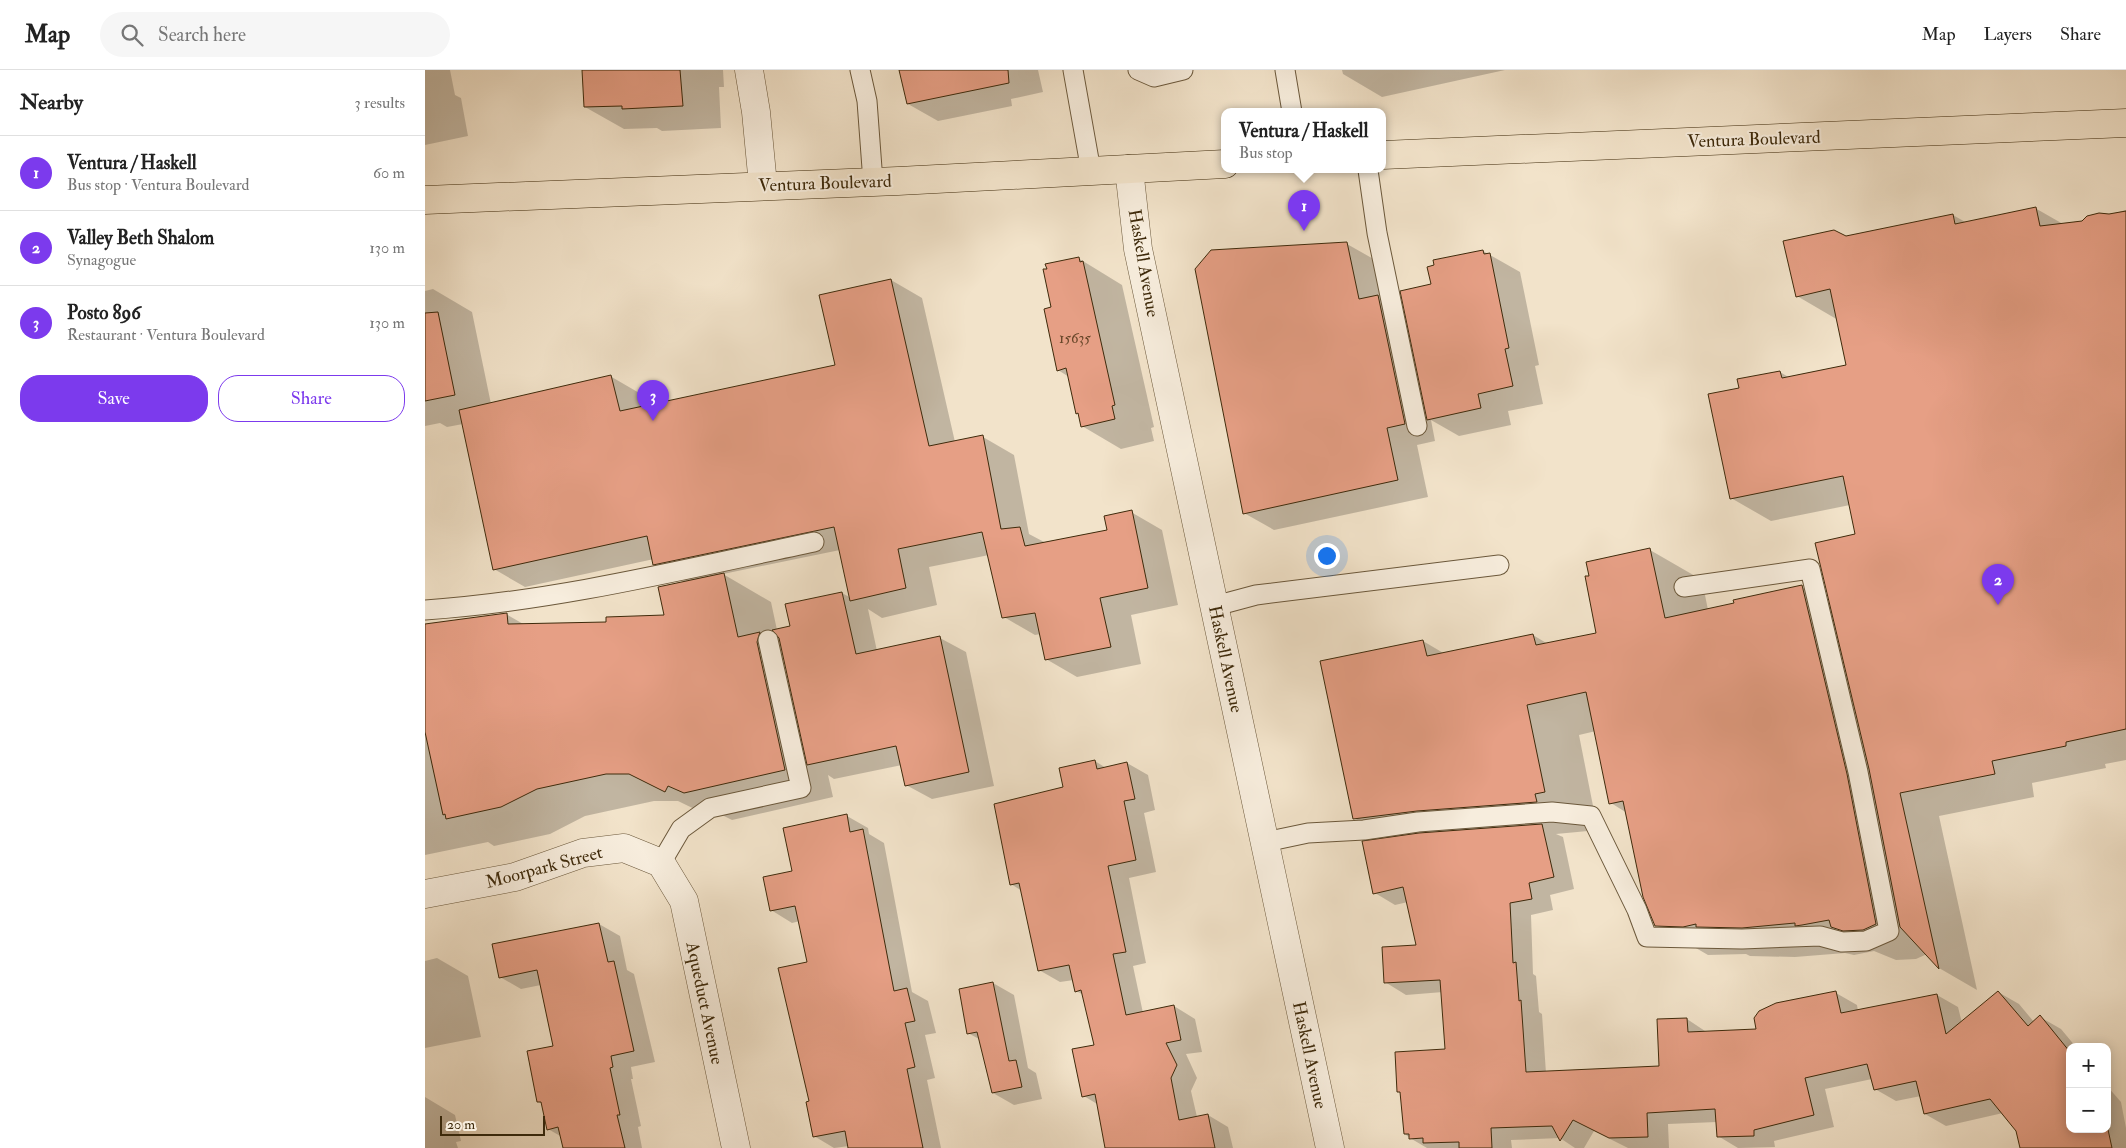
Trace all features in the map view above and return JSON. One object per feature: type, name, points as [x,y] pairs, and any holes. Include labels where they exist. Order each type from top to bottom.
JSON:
[{"type":"main road","name":"Ventura Boulevard","points":[[1386,155],[2126,123]]},
{"type":"main road","name":"Ventura Boulevard","points":[[425,200],[873,182],[1221,164]]},
{"type":"street","points":[[749,70],[756,112],[763,185]]},
{"type":"street","name":"Haskell Avenue","points":[[1129,169],[1138,249],[1330,1148]]},
{"type":"street","name":"Moorpark Street","points":[[425,894],[515,877],[583,853],[624,848],[661,863]]},
{"type":"street","name":"Aqueduct Avenue","points":[[661,863],[684,901],[736,1148]]},
{"type":"lane","points":[[860,70],[867,102],[873,182]]},
{"type":"lane","points":[[1073,70],[1091,171]]},
{"type":"lane","points":[[1138,70],[1154,77],[1183,70]]},
{"type":"lane","points":[[1285,70],[1291,108]]},
{"type":"lane","points":[[1368,173],[1377,233],[1417,426]]},
{"type":"lane","points":[[425,610],[501,604],[576,593],[814,542]]},
{"type":"lane","points":[[1215,606],[1256,595],[1499,565]]},
{"type":"lane","points":[[1265,842],[1307,833],[1364,830],[1418,822],[1552,812],[1591,816],[1637,910],[1647,937],[1741,939],[1820,936],[1842,942],[1866,941],[1889,931],[1858,772],[1810,569],[1684,586]]},
{"type":"lane","points":[[661,863],[681,829],[710,808],[801,788],[767,640]]},
{"type":"building","points":[[582,70],[680,70],[683,106],[622,109],[622,106],[584,107]]},
{"type":"building","points":[[899,70],[1008,70],[1009,83],[907,104]]},
{"type":"building","points":[[2036,207],[2040,226],[2082,221],[2087,216],[2099,213],[2109,214],[2126,211],[2126,729],[2066,742],[2066,746],[1992,761],[1995,774],[1900,793],[1939,969],[1900,927],[1869,769],[1815,543],[1855,534],[1843,476],[1730,499],[1708,394],[1739,388],[1737,379],[1780,371],[1782,378],[1846,365],[1830,289],[1796,297],[1783,241],[1834,230],[1846,236],[1953,214],[1955,224]]},
{"type":"building","points":[[1347,242],[1359,299],[1378,295],[1405,424],[1387,428],[1398,480],[1243,514],[1195,269],[1211,250]]},
{"type":"building","points":[[1483,250],[1484,254],[1490,253],[1509,348],[1505,349],[1513,386],[1478,394],[1481,408],[1427,420],[1400,291],[1431,284],[1427,267],[1434,265],[1433,260]]},
{"type":"building","points":[[1079,257],[1080,262],[1083,261],[1115,405],[1112,406],[1115,419],[1081,427],[1078,413],[1076,414],[1066,368],[1057,371],[1044,309],[1051,307],[1043,269],[1047,269],[1045,264]]},
{"type":"building","points":[[891,279],[929,446],[983,435],[1001,529],[1020,527],[1025,546],[1107,530],[1104,516],[1132,510],[1148,588],[1100,598],[1111,647],[1045,660],[1035,613],[1002,618],[982,532],[898,549],[906,588],[850,601],[834,527],[653,565],[647,536],[493,570],[459,410],[611,375],[620,411],[835,365],[819,295]]},
{"type":"building","points":[[438,312],[455,395],[425,401],[425,313]]},
{"type":"building","points":[[1650,548],[1665,618],[1734,603],[1733,600],[1802,585],[1847,774],[1876,924],[1863,930],[1843,931],[1831,927],[1829,920],[1795,926],[1795,923],[1742,928],[1696,927],[1696,924],[1683,927],[1655,926],[1643,897],[1623,801],[1609,804],[1586,692],[1527,705],[1545,792],[1535,794],[1537,802],[1417,811],[1353,819],[1320,661],[1423,640],[1427,656],[1533,634],[1536,645],[1596,633],[1585,576],[1589,576],[1586,562]]},
{"type":"building","points":[[724,573],[738,637],[760,632],[757,642],[785,770],[684,793],[668,786],[665,792],[629,774],[606,774],[537,789],[501,807],[446,819],[445,814],[443,815],[425,732],[425,624],[507,613],[508,624],[606,622],[606,617],[664,615],[658,587]]},
{"type":"building","points":[[842,592],[856,654],[940,636],[969,772],[905,786],[896,746],[807,765],[779,638],[772,630],[790,626],[785,604]]},
{"type":"building","points":[[1095,760],[1097,769],[1127,762],[1135,799],[1124,801],[1136,860],[1108,866],[1126,952],[1113,954],[1126,1015],[1174,1005],[1181,1040],[1166,1043],[1177,1065],[1171,1078],[1179,1120],[1208,1114],[1215,1148],[1105,1148],[1095,1094],[1082,1097],[1072,1049],[1094,1045],[1081,990],[1075,992],[1069,965],[1038,971],[1019,883],[1010,885],[994,804],[1063,787],[1059,768]]},
{"type":"building","points":[[847,814],[850,832],[863,829],[894,991],[907,988],[915,1021],[905,1023],[915,1067],[907,1069],[923,1148],[848,1148],[845,1131],[813,1137],[806,1102],[809,1101],[778,968],[807,962],[795,906],[770,911],[763,877],[792,871],[783,828]]},
{"type":"building","points":[[1542,824],[1554,877],[1529,883],[1532,899],[1510,903],[1513,963],[1516,962],[1519,1001],[1521,1000],[1526,1072],[1659,1066],[1657,1019],[1687,1018],[1688,1032],[1756,1029],[1754,1018],[1759,1011],[1776,1003],[1836,991],[1841,1013],[1937,994],[1946,1034],[1998,991],[2028,1026],[2040,1015],[2066,1047],[2066,1133],[2109,1133],[2112,1148],[2020,1148],[2016,1131],[1990,1099],[1924,1114],[1916,1081],[1874,1090],[1867,1064],[1805,1078],[1814,1115],[1754,1130],[1754,1136],[1717,1137],[1715,1109],[1647,1113],[1648,1137],[1609,1138],[1573,1120],[1560,1141],[1552,1126],[1491,1128],[1492,1148],[1459,1148],[1459,1142],[1423,1143],[1423,1138],[1409,1139],[1409,1134],[1404,1134],[1400,1092],[1397,1092],[1395,1052],[1445,1049],[1440,980],[1384,983],[1382,947],[1416,945],[1403,887],[1373,894],[1362,841],[1419,833]]},
{"type":"building","points":[[599,923],[608,962],[614,961],[634,1051],[611,1056],[613,1067],[610,1068],[620,1115],[617,1115],[625,1148],[563,1148],[558,1127],[547,1130],[541,1102],[537,1102],[527,1051],[553,1046],[537,970],[499,978],[492,944]]},
{"type":"building","points":[[993,982],[1009,1061],[1016,1060],[1022,1087],[992,1093],[977,1032],[967,1034],[959,989]]},
{"type":"place","name":"Ventura / Haskell","points":[[1304,231]]},
{"type":"place","name":"Posto 896","points":[[653,421]]},
{"type":"place","name":"Valley Beth Shalom","points":[[1998,605]]}]
